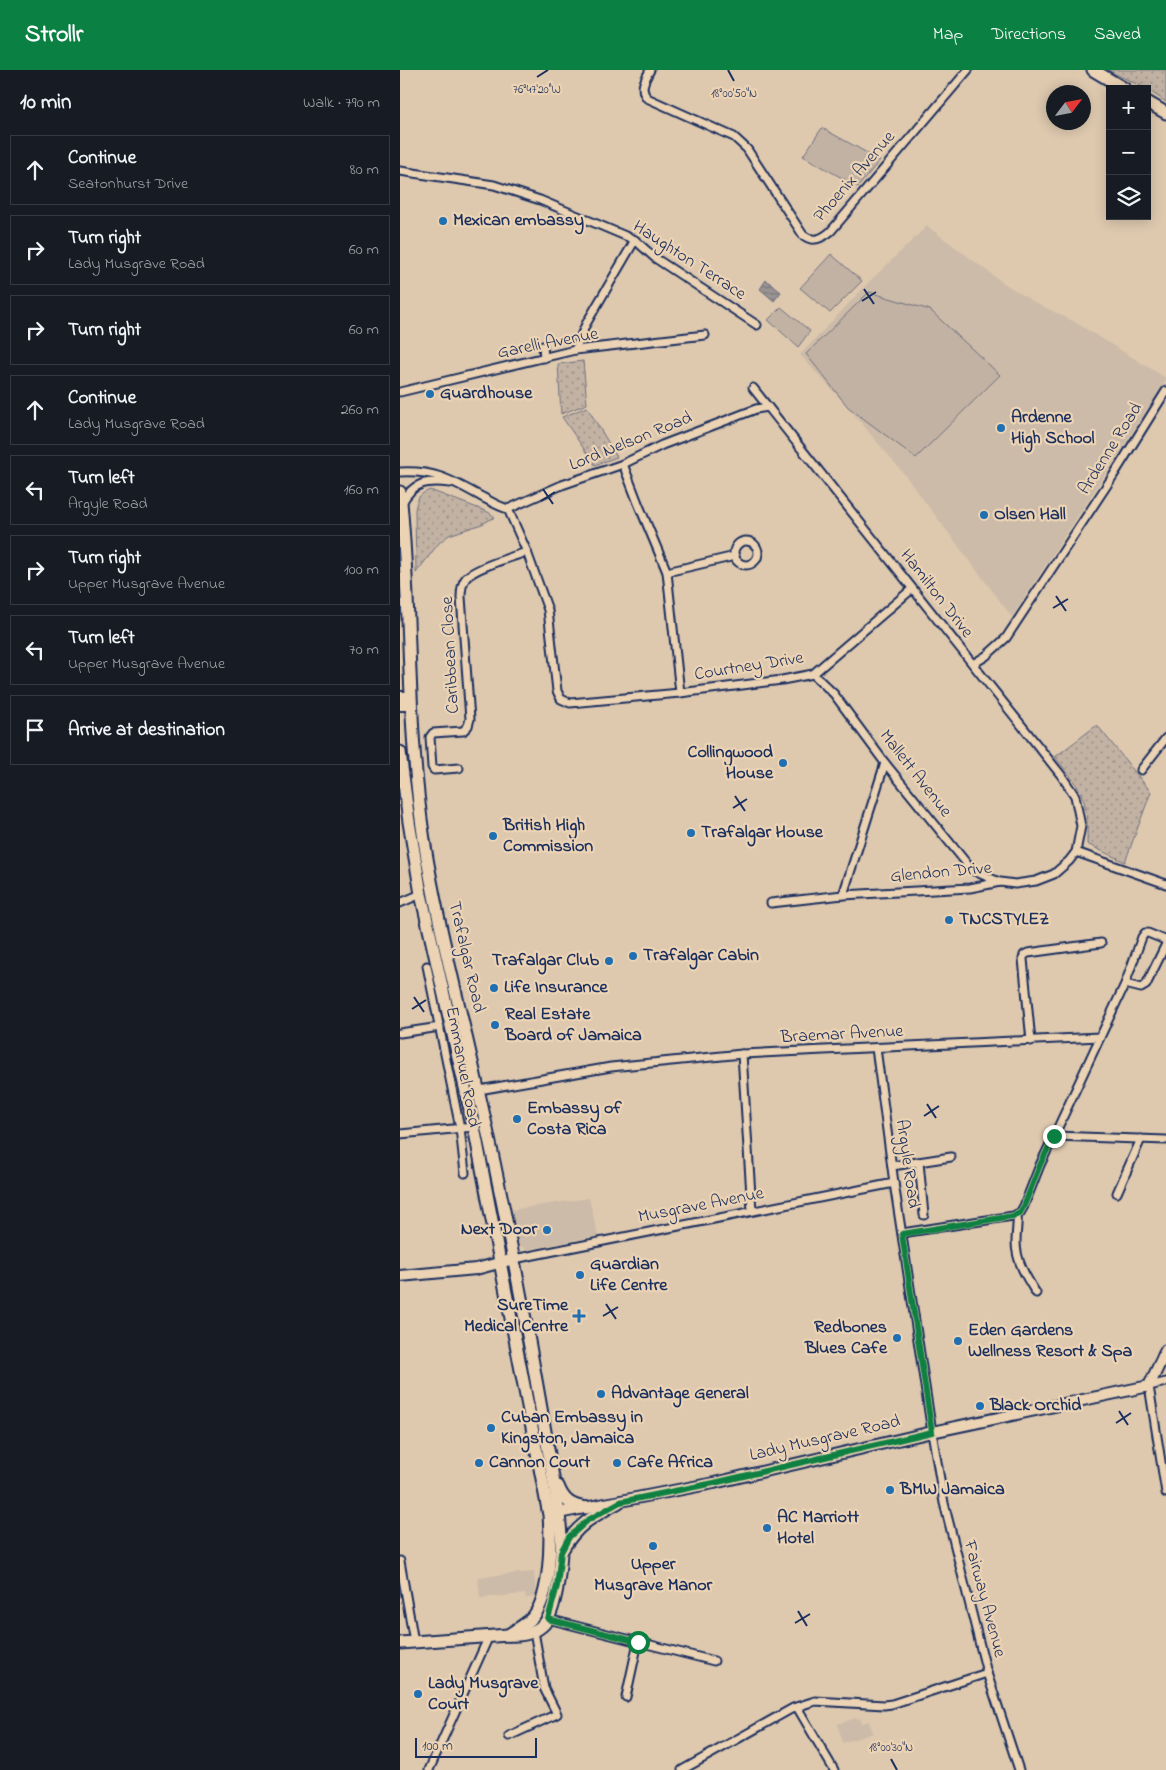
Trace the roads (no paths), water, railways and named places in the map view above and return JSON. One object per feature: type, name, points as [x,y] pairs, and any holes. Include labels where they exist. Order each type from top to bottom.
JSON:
[{"type":"main road","points":[[1093,70],[1118,85]]},
{"type":"main road","points":[[1151,104],[1166,112]]},
{"type":"main road","name":"Trafalgar Road","points":[[400,492],[406,701],[424,838],[438,911],[479,1090],[514,1259],[551,1468],[554,1514]]},
{"type":"main road","name":"Trafalgar Road","points":[[400,752],[421,894],[474,1127],[500,1263],[554,1514]]},
{"type":"main road","points":[[400,1276],[476,1269],[514,1259]]},
{"type":"main road","points":[[1149,1386],[1166,1350]]},
{"type":"main road","name":"Lady Musgrave Road","points":[[554,1514],[714,1483],[932,1432],[1149,1386]]},
{"type":"main road","points":[[551,1468],[564,1499],[572,1506],[587,1508]]},
{"type":"main road","points":[[561,1552],[569,1537],[575,1531],[602,1511],[620,1502]]},
{"type":"main road","points":[[400,1643],[490,1636],[522,1636],[534,1632],[548,1619],[557,1586],[561,1552],[554,1514]]},
{"type":"main road","points":[[508,1635],[532,1618],[540,1606],[546,1583],[554,1514]]},
{"type":"street","name":"Phoenix Avenue","points":[[650,70],[642,86],[647,98],[734,137],[741,142],[803,235],[808,239],[814,240],[821,238],[831,231],[968,70]]},
{"type":"street","name":"Haughton Terrace","points":[[400,171],[494,185],[540,200],[635,240],[655,258],[757,325]]},
{"type":"street","points":[[575,350],[586,324],[635,240]]},
{"type":"street","name":"Garelli Avenue","points":[[400,392],[575,350],[705,335]]},
{"type":"street","points":[[543,346],[544,358]]},
{"type":"street","name":"Hamilton Drive","points":[[753,388],[1061,775],[1075,796],[1081,826],[1076,852]]},
{"type":"street","name":"Ardenne Road","points":[[972,664],[986,656],[1006,638],[1113,476],[1166,391]]},
{"type":"street","name":"Lord Nelson Road","points":[[508,509],[562,485],[623,464],[662,445],[756,409],[768,407]]},
{"type":"street","points":[[623,464],[666,572],[680,693]]},
{"type":"street","points":[[400,472],[416,471],[436,474],[497,506],[508,509],[527,552]]},
{"type":"street","points":[[401,504],[407,494],[427,482],[457,484]]},
{"type":"street","name":"Courtney Drive","points":[[527,552],[548,610],[557,691],[561,698],[570,703],[680,693],[782,680],[813,674],[912,589]]},
{"type":"street","name":"Caribbean Close","points":[[459,768],[434,770],[432,767],[430,736],[433,733],[463,731],[468,726],[470,719],[461,597],[462,587],[466,578],[477,571],[527,552]]},
{"type":"street","points":[[666,572],[735,556]]},
{"type":"street","name":"Mallett Avenue","points":[[813,674],[834,694],[885,763],[972,870],[1000,882]]},
{"type":"street","points":[[1141,770],[1166,738]]},
{"type":"street","points":[[843,895],[885,763]]},
{"type":"street","points":[[1076,852],[1166,884]]},
{"type":"street","name":"Glendon Drive","points":[[772,903],[843,895],[970,888],[1000,882],[1015,884],[1036,881],[1054,874],[1076,852]]},
{"type":"street","points":[[400,903],[421,894]]},
{"type":"street","points":[[902,1234],[1017,1214],[1024,1206],[1040,1165],[1125,984],[1145,933],[1165,940],[1166,944],[1146,986],[1141,988],[1125,984]]},
{"type":"street","points":[[1031,1040],[1024,955],[1101,943]]},
{"type":"street","name":"Emmanuel Road","points":[[427,966],[460,1128],[465,1173]]},
{"type":"street","points":[[400,1033],[440,1027]]},
{"type":"street","name":"Braemar Avenue","points":[[479,1090],[610,1067],[742,1054],[1100,1037]]},
{"type":"street","name":"Argyle Road","points":[[876,1048],[894,1183],[932,1432]]},
{"type":"street","points":[[742,1054],[752,1211]]},
{"type":"street","points":[[400,1134],[474,1127]]},
{"type":"street","points":[[1054,1136],[1166,1140]]},
{"type":"street","points":[[1118,1193],[1141,1139]]},
{"type":"street","points":[[892,1166],[951,1157]]},
{"type":"street","points":[[919,1162],[924,1215]]},
{"type":"street","name":"Musgrave Avenue","points":[[514,1259],[894,1183]]},
{"type":"street","points":[[1017,1214],[1016,1242],[1018,1254],[1023,1272],[1036,1293]]},
{"type":"street","points":[[1166,1382],[1149,1386],[1166,1493]]},
{"type":"street","name":"Fairway Avenue","points":[[932,1432],[947,1517],[987,1672],[1019,1770]]},
{"type":"street","points":[[400,1561],[414,1642]]},
{"type":"street","points":[[548,1619],[714,1661]]},
{"type":"street","points":[[509,1736],[557,1714],[544,1688],[534,1632]]},
{"type":"street","points":[[429,1770],[490,1636]]},
{"type":"street","points":[[626,1697],[638,1642]]},
{"type":"street","points":[[682,1770],[797,1707],[816,1702],[892,1704],[987,1672]]},
{"type":"street","points":[[797,1707],[834,1770]]},
{"type":"place","name":"Mexican embassy","points":[[443,221]]},
{"type":"place","name":"Guardhouse","points":[[430,394]]},
{"type":"place","name":"Ardenne High School","points":[[1001,428]]},
{"type":"place","name":"Olsen Hall","points":[[984,515]]},
{"type":"place","name":"Collingwood House","points":[[783,763]]},
{"type":"place","name":"Trafalgar House","points":[[691,833]]},
{"type":"place","name":"British High Commission","points":[[493,836]]},
{"type":"place","name":"TNCSTYLEZ","points":[[949,920]]},
{"type":"place","name":"Trafalgar Cabin","points":[[633,956]]},
{"type":"place","name":"Trafalgar Club","points":[[609,961]]},
{"type":"place","name":"Life Insurance","points":[[494,988]]},
{"type":"place","name":"Real Estate Board of Jamaica","points":[[495,1025]]},
{"type":"place","name":"Embassy of Costa Rica","points":[[517,1119]]},
{"type":"place","name":"Next Door","points":[[547,1230]]},
{"type":"place","name":"Guardian Life Centre","points":[[580,1275]]},
{"type":"place","name":"SureTime Medical Centre","points":[[579,1316]]},
{"type":"place","name":"Redbones Blues Cafe","points":[[897,1338]]},
{"type":"place","name":"Eden Gardens Wellness Resort & Spa","points":[[958,1341]]},
{"type":"place","name":"Advantage General","points":[[601,1394]]},
{"type":"place","name":"Black Orchid","points":[[980,1406]]},
{"type":"place","name":"Cuban Embassy in Kingston, Jamaica","points":[[491,1428]]},
{"type":"place","name":"Cannon Court","points":[[479,1463]]},
{"type":"place","name":"Cafe Africa","points":[[617,1463]]},
{"type":"place","name":"BMW Jamaica","points":[[890,1490]]},
{"type":"place","name":"AC Marriott Hotel","points":[[767,1528]]},
{"type":"place","name":"Upper Musgrave Manor","points":[[653,1546]]},
{"type":"place","name":"Lady Musgrave Court","points":[[418,1694]]}]
